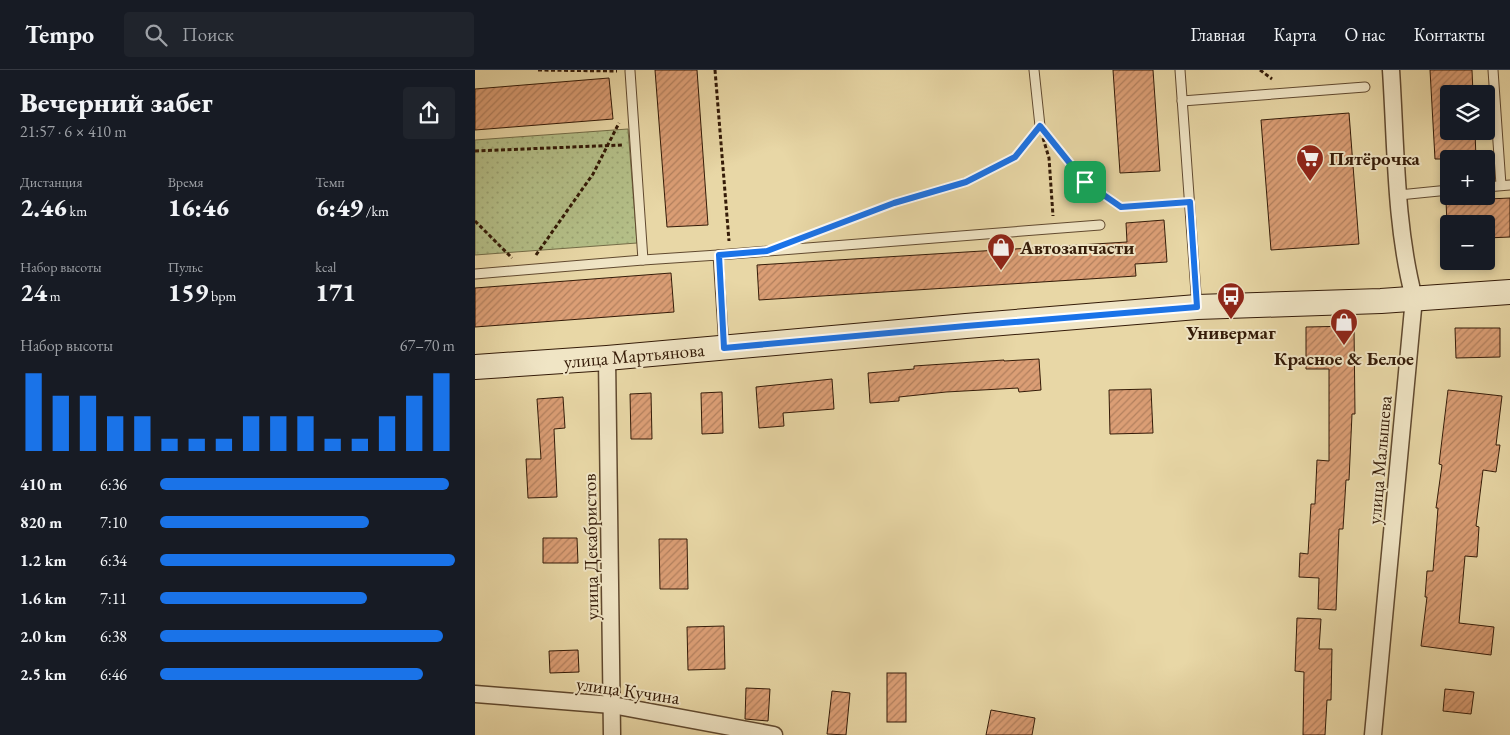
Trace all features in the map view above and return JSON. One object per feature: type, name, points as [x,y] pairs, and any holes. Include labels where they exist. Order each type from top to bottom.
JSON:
[{"type":"main road","name":"улица Мартьянова","points":[[475,368],[1197,307],[1381,301],[1510,292]]},
{"type":"street","name":"улица Малышева","points":[[1373,735],[1414,298],[1406,266],[1399,195],[1391,70]]},
{"type":"street","name":"улица Декабристов","points":[[607,358],[612,735]]},
{"type":"street","name":"улица Кучина","points":[[475,694],[612,705],[774,735]]},
{"type":"lane","points":[[1034,70],[1040,126]]},
{"type":"lane","points":[[1179,70],[1197,307]]},
{"type":"lane","points":[[1493,70],[1506,185]]},
{"type":"lane","points":[[630,71],[643,260]]},
{"type":"lane","points":[[1182,101],[1365,87]]},
{"type":"lane","points":[[1399,195],[1440,191]]},
{"type":"lane","points":[[475,274],[1100,225]]},
{"type":"lane","points":[[719,255],[724,348]]},
{"type":"path","points":[[537,70],[630,71]]},
{"type":"path","points":[[715,70],[730,254]]},
{"type":"path","points":[[475,221],[525,270],[593,174],[619,123],[621,114]]},
{"type":"path","points":[[1040,126],[1085,182],[1121,207],[1190,202]]},
{"type":"path","points":[[1040,126],[1049,158],[1054,228]]},
{"type":"path","points":[[813,234],[894,203],[966,182],[1015,157],[1040,126]]},
{"type":"path","points":[[475,151],[635,144]]},
{"type":"green space","points":[[628,129],[637,243],[475,255],[475,140]]},
{"type":"building","points":[[655,70],[697,70],[708,225],[667,227]]},
{"type":"building","points":[[1113,70],[1153,70],[1160,171],[1120,173]]},
{"type":"building","points":[[1430,70],[1472,70],[1473,85],[1440,85],[1440,140],[1475,140],[1476,150],[1440,150],[1440,159],[1435,159]]},
{"type":"building","points":[[609,78],[613,119],[475,130],[475,89]]},
{"type":"building","name":"Пятёрочка","points":[[1349,113],[1359,244],[1271,250],[1261,120]]},
{"type":"building","points":[[1510,198],[1510,237],[1495,238],[1495,215],[1447,215],[1446,205],[1495,205],[1495,199]]},
{"type":"building","points":[[1164,220],[1167,262],[1135,264],[1136,276],[759,300],[757,265],[1127,242],[1126,223]]},
{"type":"building","points":[[671,273],[674,312],[475,327],[475,288]]},
{"type":"building","points":[[1354,326],[1355,414],[1352,414],[1349,480],[1346,480],[1343,529],[1339,529],[1336,610],[1318,609],[1319,578],[1299,577],[1300,553],[1308,554],[1311,504],[1315,504],[1317,460],[1329,461],[1329,369],[1306,369],[1306,327]]},
{"type":"building","points":[[1455,328],[1500,328],[1500,357],[1456,358]]},
{"type":"building","points":[[1039,359],[1041,390],[1019,392],[1018,388],[946,392],[899,397],[899,401],[870,403],[868,373],[914,369],[914,366]]},
{"type":"building","points":[[832,379],[834,409],[783,413],[784,426],[759,428],[756,387]]},
{"type":"building","points":[[1151,389],[1153,433],[1110,434],[1109,390]]},
{"type":"building","points":[[1448,390],[1502,396],[1496,445],[1500,445],[1496,472],[1483,470],[1476,526],[1479,527],[1477,557],[1465,556],[1459,623],[1494,627],[1491,655],[1421,646],[1427,597],[1425,597],[1427,571],[1433,571],[1438,508],[1436,508],[1442,465],[1439,464]]},
{"type":"building","points":[[722,392],[723,433],[702,434],[701,393]]},
{"type":"building","points":[[651,393],[652,439],[631,439],[630,394]]},
{"type":"building","points":[[563,397],[565,428],[554,429],[557,497],[528,498],[526,459],[541,459],[537,399]]},
{"type":"building","points":[[543,538],[577,538],[578,563],[543,563]]},
{"type":"building","points":[[659,539],[687,539],[688,589],[660,589]]},
{"type":"building","points":[[1297,618],[1321,619],[1319,649],[1332,649],[1331,700],[1327,700],[1325,735],[1303,735],[1304,672],[1295,671]]},
{"type":"building","points":[[724,626],[725,669],[688,670],[687,627]]},
{"type":"building","points":[[578,650],[579,672],[550,673],[549,651]]},
{"type":"building","points":[[887,673],[906,673],[906,722],[887,722]]},
{"type":"building","points":[[746,688],[770,689],[768,721],[745,719]]},
{"type":"building","points":[[1445,689],[1474,692],[1471,714],[1443,711]]},
{"type":"building","points":[[832,691],[850,693],[846,735],[827,734]]},
{"type":"building","points":[[991,710],[1035,718],[1032,735],[986,735]]},
{"type":"place","name":"Пятёрочка","points":[[1310,182]]},
{"type":"place","name":"Автозапчасти","points":[[1001,271]]},
{"type":"place","name":"Универмаг","points":[[1231,320]]},
{"type":"place","name":"Красное & Белое","points":[[1344,346]]},
{"type":"route","points":[[1040,126],[1085,182],[1121,207],[1190,202],[1197,307],[724,348],[719,255],[767,251],[894,203],[966,182],[1015,157],[1040,126]]}]
